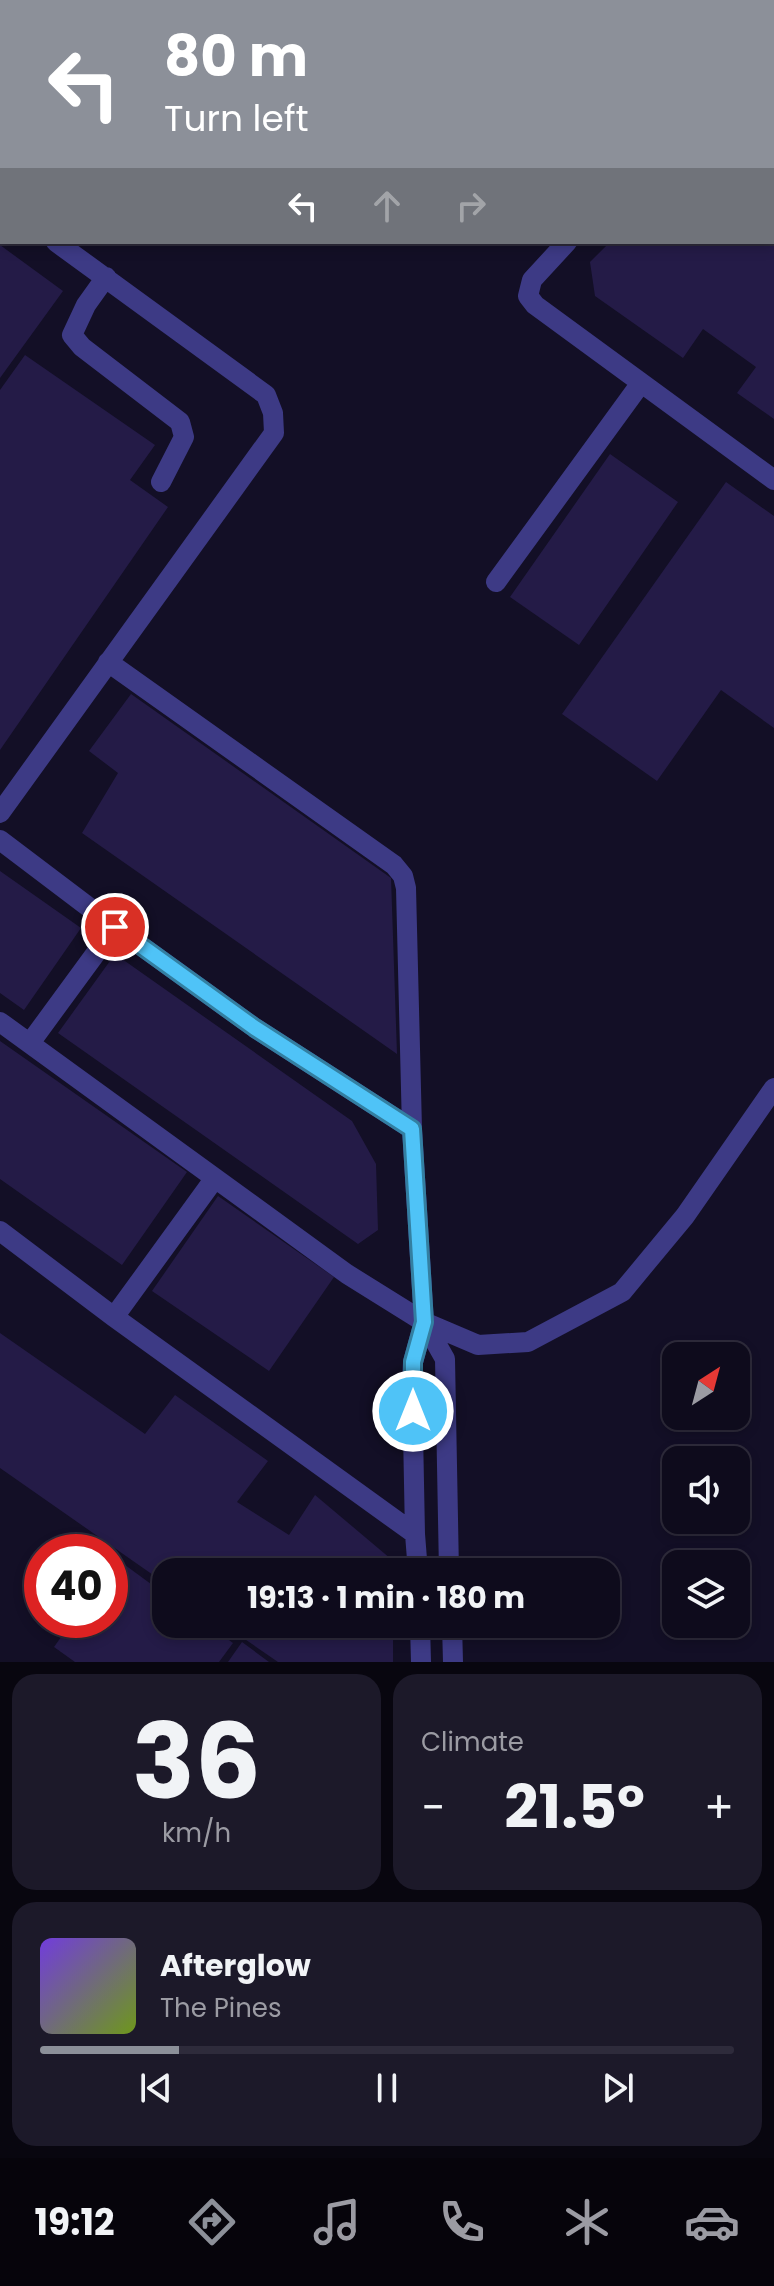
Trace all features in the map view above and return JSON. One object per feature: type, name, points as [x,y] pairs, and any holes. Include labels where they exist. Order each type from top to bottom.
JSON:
[{"type":"street","points":[[0,813],[274,433],[273,413],[266,395],[59,244]]},
{"type":"street","points":[[565,244],[532,280],[528,296],[535,305],[774,480]]},
{"type":"street","points":[[106,277],[86,305],[72,335],[82,347],[180,422],[184,437],[161,482]]},
{"type":"street","points":[[496,582],[641,383]]},
{"type":"street","points":[[108,662],[394,865],[403,876],[406,888],[412,1129],[424,1322],[413,1362],[412,1380],[417,1558]]},
{"type":"street","points":[[0,840],[255,1028],[412,1129]]},
{"type":"street","points":[[30,1043],[115,927]]},
{"type":"street","points":[[0,1022],[347,1274],[424,1322],[478,1345],[528,1342],[622,1292],[685,1216],[774,1088]]},
{"type":"street","points":[[114,1317],[215,1178]]},
{"type":"street","points":[[0,1231],[415,1534]]},
{"type":"street","points":[[424,1322],[445,1359],[449,1558]]},
{"type":"street","points":[[420,1638],[421,1662]]},
{"type":"street","points":[[452,1638],[453,1662]]},
{"type":"building","points":[[608,244],[774,244],[774,419],[737,393],[756,367],[703,329],[683,358],[595,296],[590,262]]},
{"type":"building","points":[[0,245],[63,291],[0,378]]},
{"type":"building","points":[[25,355],[155,445],[130,480],[168,507],[0,750],[0,390]]},
{"type":"building","points":[[610,454],[678,502],[579,645],[510,597]]},
{"type":"building","points":[[726,482],[774,516],[774,728],[721,690],[657,781],[562,714]]},
{"type":"building","points":[[131,694],[391,878],[397,1054],[82,833],[118,773],[89,751]]},
{"type":"building","points":[[0,871],[81,928],[24,1010],[0,993]]},
{"type":"building","points":[[115,954],[352,1121],[376,1164],[378,1230],[358,1244],[58,1033]]},
{"type":"building","points":[[0,1041],[187,1172],[122,1265],[0,1179]]},
{"type":"building","points":[[218,1196],[334,1277],[269,1371],[152,1291]]},
{"type":"building","points":[[0,1333],[145,1434],[175,1395],[268,1461],[237,1502],[289,1535],[315,1495],[390,1558],[152,1558],[152,1574],[128,1557],[128,1534],[94,1534],[0,1468]]},
{"type":"building","points":[[128,1567],[152,1585],[152,1638],[226,1638],[233,1643],[219,1662],[75,1662],[54,1647],[60,1638],[128,1638]]},
{"type":"building","points":[[243,1638],[393,1638],[393,1662],[278,1662]]},
{"type":"building","points":[[242,1642],[269,1662],[228,1662]]},
{"type":"route","points":[[115,927],[255,1028],[412,1129],[424,1322],[413,1362],[413,1411]]}]
